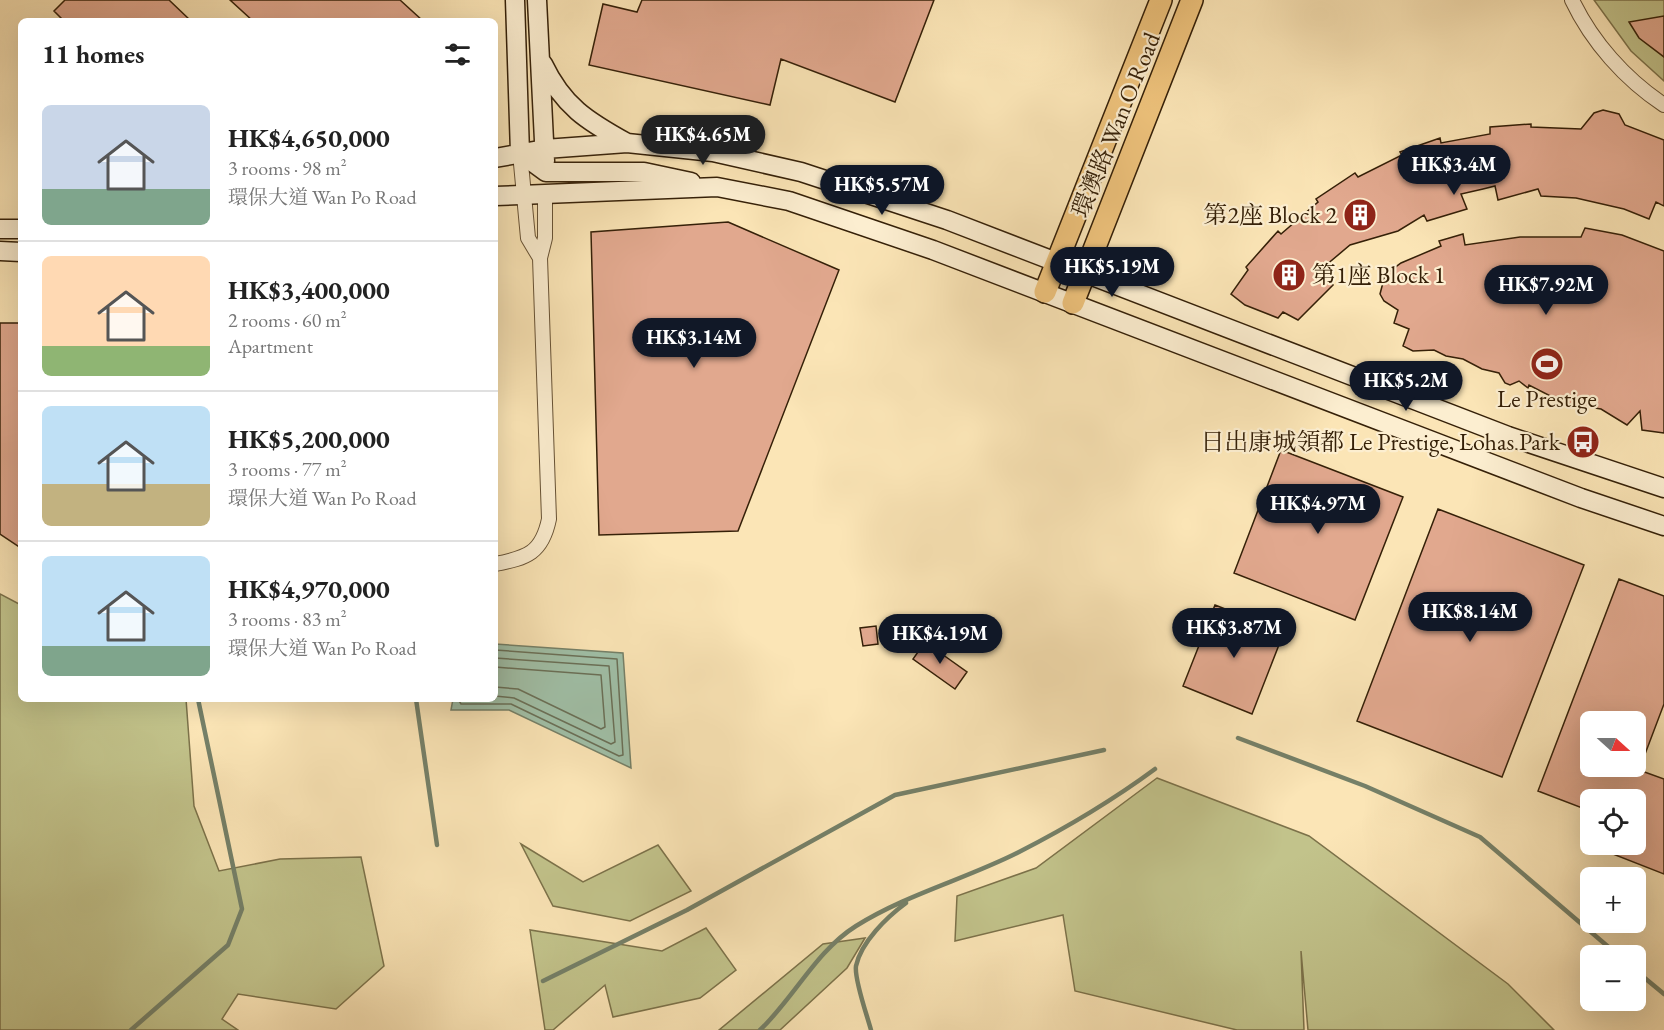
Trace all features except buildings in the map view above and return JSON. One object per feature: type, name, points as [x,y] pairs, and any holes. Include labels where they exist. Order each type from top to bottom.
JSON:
[{"type":"main road","points":[[515,0],[520,153]]},
{"type":"main road","points":[[537,0],[546,172],[545,193]]},
{"type":"main road","name":"環澳路 Wan O Road","points":[[1045,292],[1161,0]]},
{"type":"main road","name":"環澳路 Wan O Road","points":[[1073,303],[1192,0]]},
{"type":"main road","points":[[541,60],[553,86],[567,103],[585,118],[627,143]]},
{"type":"main road","points":[[498,157],[545,149],[627,143],[713,152],[801,172],[947,220],[1497,432],[1664,488]]},
{"type":"main road","points":[[520,153],[546,172],[644,172],[789,201],[848,219],[1045,292],[1589,501],[1664,526]]},
{"type":"main road","points":[[498,196],[717,187]]},
{"type":"main road","points":[[0,229],[18,230]]},
{"type":"main road","points":[[0,251],[18,252]]},
{"type":"street","points":[[1573,3],[1616,65],[1664,105]]},
{"type":"street","points":[[520,153],[528,238],[540,258]]},
{"type":"street","points":[[498,563],[521,558],[540,546],[549,519],[540,258],[545,238],[545,193]]},
{"type":"green space","points":[[1594,0],[1664,0],[1664,81],[1631,51]]},
{"type":"green space","points":[[0,594],[18,603],[18,702],[186,702],[194,806],[219,871],[280,859],[361,857],[384,966],[336,1009],[238,994],[222,1019],[238,1030],[0,1030]]},
{"type":"green space","points":[[1157,778],[1309,836],[1508,984],[1554,1030],[1308,1030],[1301,951],[1304,1030],[1237,1030],[1075,991],[1063,915],[955,941],[957,896],[1036,868]]},
{"type":"green space","points":[[521,844],[583,882],[658,845],[691,891],[630,921],[553,906]]},
{"type":"green space","points":[[706,928],[736,970],[700,998],[613,1017],[605,985],[553,1030],[545,1030],[530,930],[662,951]]},
{"type":"green space","points":[[865,938],[847,968],[780,1030],[719,1030],[823,944]]},
{"type":"water","points":[[498,644],[623,653],[631,768],[509,710],[451,710],[452,702],[498,702]]},
{"type":"waterway","points":[[131,1030],[228,945],[242,909],[199,702]]},
{"type":"waterway","points":[[416,702],[437,845]]},
{"type":"waterway","points":[[1238,738],[1365,786],[1480,837],[1606,945]]},
{"type":"waterway","points":[[543,981],[687,910],[895,795],[1104,750]]},
{"type":"waterway","points":[[760,1030],[784,1004],[817,961],[842,936],[856,926],[896,905],[999,862],[1037,843],[1106,803],[1155,769]]},
{"type":"waterway","points":[[871,1030],[859,988],[856,966],[869,939],[891,915],[906,903]]},
{"type":"waterway","points":[[1646,979],[1664,994]]},
{"type":"place","name":"第2座 Block 2","points":[[1360,215]]},
{"type":"place","name":"第1座 Block 1","points":[[1289,275]]},
{"type":"place","name":"Le Prestige","points":[[1547,364]]},
{"type":"place","name":"日出康城領都 Le Prestige, Lohas Park","points":[[1583,442]]}]
